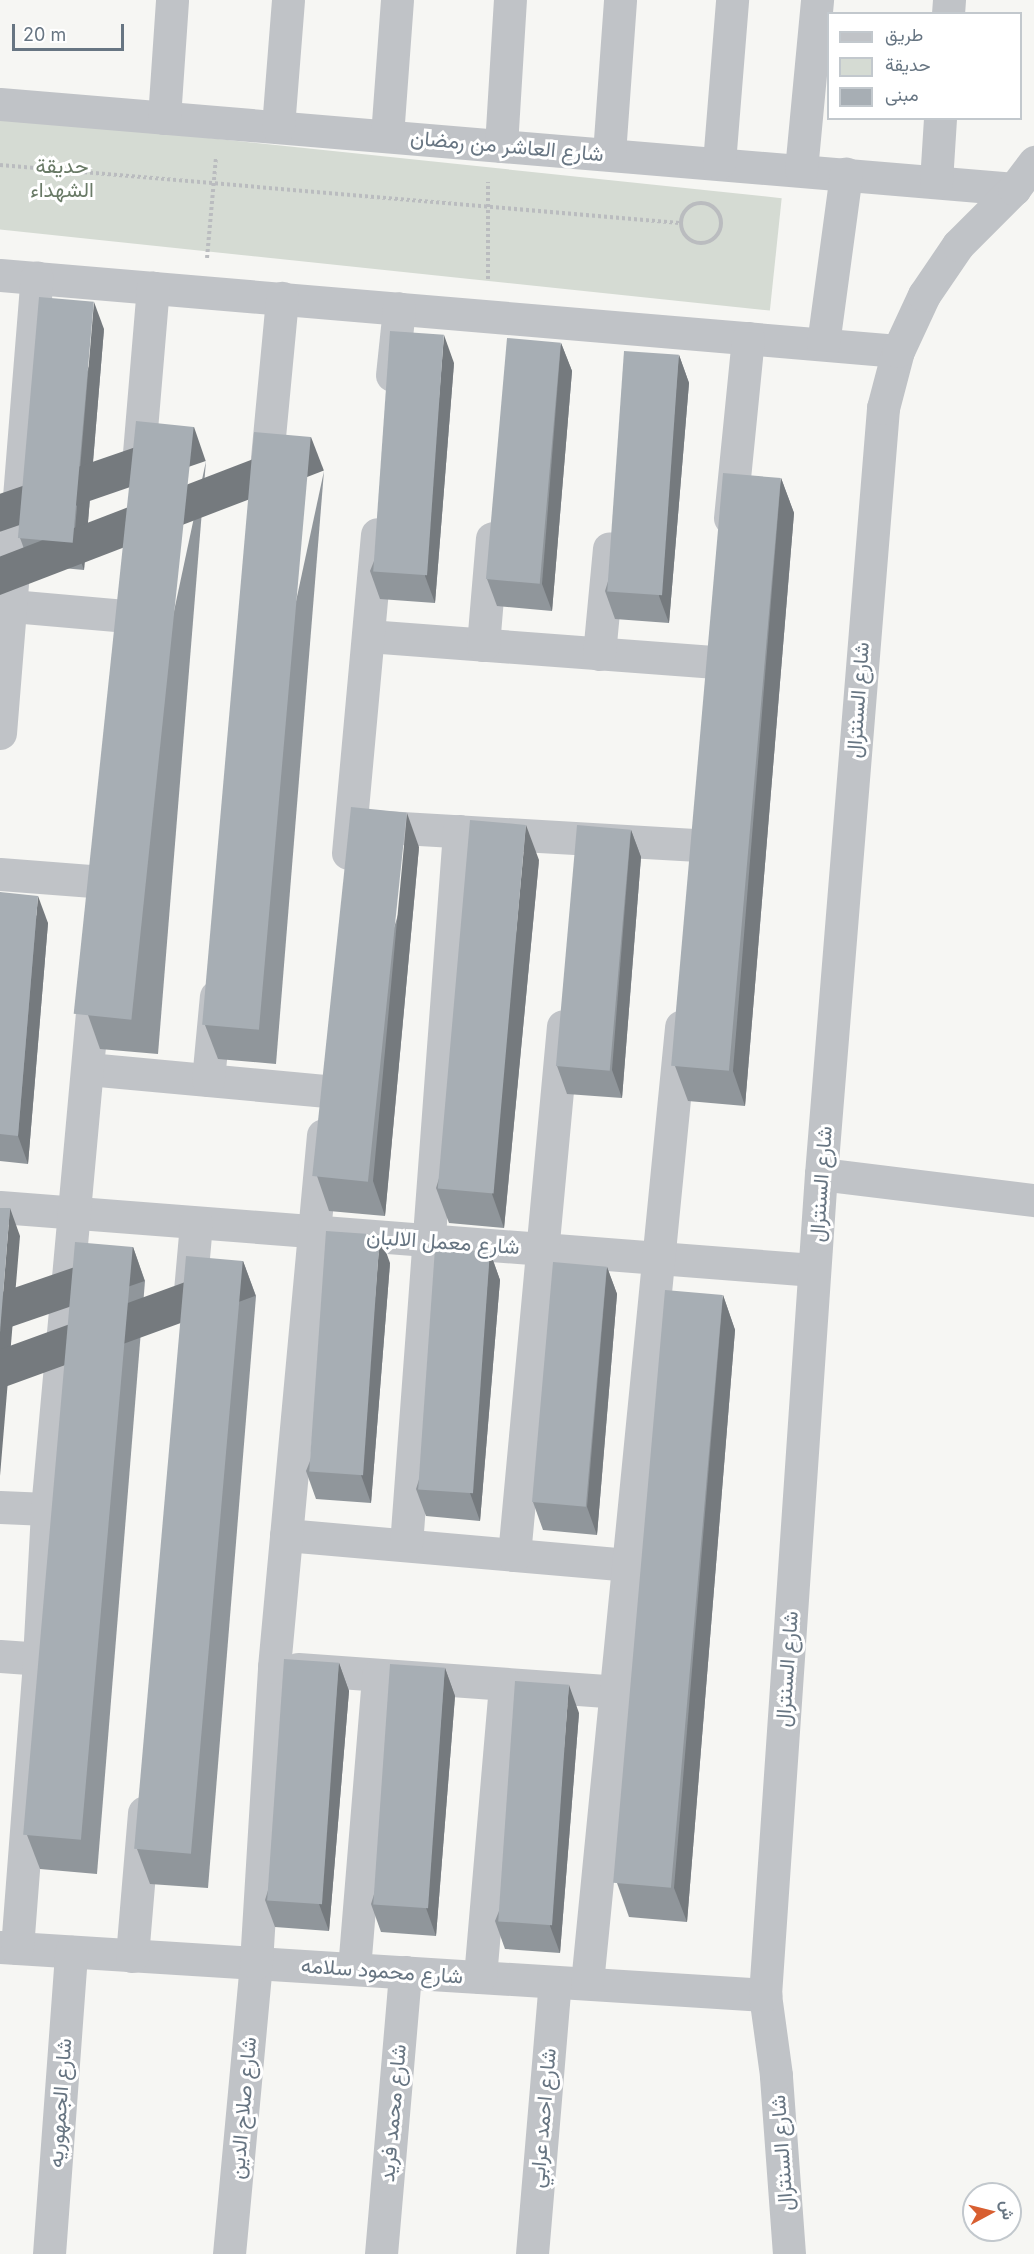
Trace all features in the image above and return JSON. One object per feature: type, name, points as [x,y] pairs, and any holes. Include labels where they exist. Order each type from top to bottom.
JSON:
[{"type":"street","points":[[164,118],[171,0]]},
{"type":"street","points":[[278,127],[288,0]]},
{"type":"street","points":[[387,136],[397,0]]},
{"type":"street","points":[[494,145],[510,0]]},
{"type":"street","points":[[609,154],[620,0]]},
{"type":"street","points":[[719,164],[732,0]]},
{"type":"street","points":[[801,170],[817,0]]},
{"type":"street","name":"شارع العاشر من رمضان","points":[[0,104],[1014,189]]},
{"type":"street","points":[[936,182],[940,120]]},
{"type":"street","name":"شارع السنترال","points":[[789,2254],[776,2075],[765,1995],[821,1174],[876,468],[883,408],[898,351],[924,295],[957,245],[1014,189],[1034,162]]},
{"type":"street","points":[[823,344],[846,174]]},
{"type":"street","points":[[0,275],[898,351]]},
{"type":"street","points":[[0,733],[5,606],[37,278]]},
{"type":"street","points":[[135,499],[153,288]]},
{"type":"street","points":[[262,512],[282,298]]},
{"type":"street","points":[[390,402],[399,308]]},
{"type":"street","points":[[499,317],[507,353]]},
{"type":"street","points":[[625,363],[628,328]]},
{"type":"street","points":[[727,547],[748,338]]},
{"type":"street","points":[[483,645],[494,505]]},
{"type":"street","points":[[346,883],[380,508]]},
{"type":"street","points":[[599,654],[612,514]]},
{"type":"street","points":[[123,650],[128,580]]},
{"type":"street","points":[[5,606],[126,616]]},
{"type":"street","points":[[713,697],[719,628]]},
{"type":"street","points":[[368,636],[716,662]]},
{"type":"street","points":[[351,825],[580,838],[697,857],[701,811]]},
{"type":"street","points":[[406,1545],[459,831]]},
{"type":"street","points":[[577,874],[580,838]]},
{"type":"street","points":[[100,917],[106,847]]},
{"type":"street","points":[[0,874],[103,882]]},
{"type":"street","points":[[8,1948],[39,1659],[47,1509],[76,1213],[97,952]]},
{"type":"street","points":[[208,1080],[219,962]]},
{"type":"street","points":[[514,1555],[566,991]]},
{"type":"street","name":"شارع احمد عرابي","points":[[532,2254],[616,1692],[683,999]]},
{"type":"street","name":"شارع صلاح الدين","points":[[229,2254],[256,1963],[274,1667],[330,1056]]},
{"type":"street","points":[[88,1069],[327,1091]]},
{"type":"street","points":[[821,1174],[1034,1200]]},
{"type":"street","name":"شارع معمل الالبان","points":[[0,1207],[814,1270]]},
{"type":"street","points":[[187,1329],[196,1223]]},
{"type":"street","points":[[0,1507],[47,1509]]},
{"type":"street","points":[[286,1535],[628,1565]]},
{"type":"street","points":[[0,1656],[39,1659]]},
{"type":"street","points":[[274,1667],[616,1692]]},
{"type":"street","points":[[354,1969],[378,1675]]},
{"type":"street","points":[[480,1977],[504,1684]]},
{"type":"street","points":[[132,1956],[147,1778]]},
{"type":"street","name":"شارع محمود سلامه","points":[[8,1948],[765,1995]]},
{"type":"street","name":"شارع الجمهوريه","points":[[49,2254],[71,1952]]},
{"type":"street","name":"شارع محمد فريد","points":[[381,2254],[405,1972]]},
{"type":"path","points":[[205,292],[219,123]]},
{"type":"path","points":[[494,145],[488,206],[499,317]]},
{"type":"path","points":[[0,165],[680,223]]},
{"type":"path","points":[[701,202],[712,206],[719,213],[722,224],[711,241],[701,243],[690,241],[683,233],[680,223],[684,212],[691,205],[701,202]]},
{"type":"green space","name":"حديقة الشهداء","points":[[0,116],[782,198],[770,311],[0,230]]},
{"type":"building","points":[[39,297],[94,302],[73,543],[18,538]]},
{"type":"building","points":[[390,331],[444,335],[427,575],[373,571]]},
{"type":"building","points":[[507,338],[561,343],[540,584],[486,579]]},
{"type":"building","points":[[624,351],[679,355],[662,595],[607,591]]},
{"type":"building","points":[[136,421],[194,427],[131,1020],[74,1014]]},
{"type":"building","points":[[254,432],[311,437],[259,1030],[202,1025]]},
{"type":"building","points":[[723,473],[781,478],[729,1071],[671,1066]]},
{"type":"building","points":[[351,807],[407,813],[368,1182],[312,1176]]},
{"type":"building","points":[[470,820],[526,825],[494,1193],[438,1189]]},
{"type":"building","points":[[577,825],[631,830],[610,1071],[556,1066]]},
{"type":"building","points":[[0,892],[38,896],[18,1136],[0,1134]]},
{"type":"building","points":[[0,1208],[10,1208],[0,1332]]},
{"type":"building","points":[[326,1231],[380,1235],[363,1475],[309,1471]]},
{"type":"building","points":[[75,1242],[133,1247],[81,1840],[23,1835]]},
{"type":"building","points":[[435,1248],[490,1252],[473,1493],[418,1489]]},
{"type":"building","points":[[186,1256],[243,1261],[191,1854],[134,1849]]},
{"type":"building","points":[[553,1262],[607,1267],[586,1507],[532,1502]]},
{"type":"building","points":[[665,1290],[723,1295],[671,1888],[613,1883]]},
{"type":"building","points":[[284,1659],[339,1663],[322,1904],[267,1900]]},
{"type":"building","points":[[390,1664],[445,1668],[428,1908],[373,1904]]},
{"type":"building","points":[[515,1681],[569,1685],[552,1925],[498,1921]]}]
